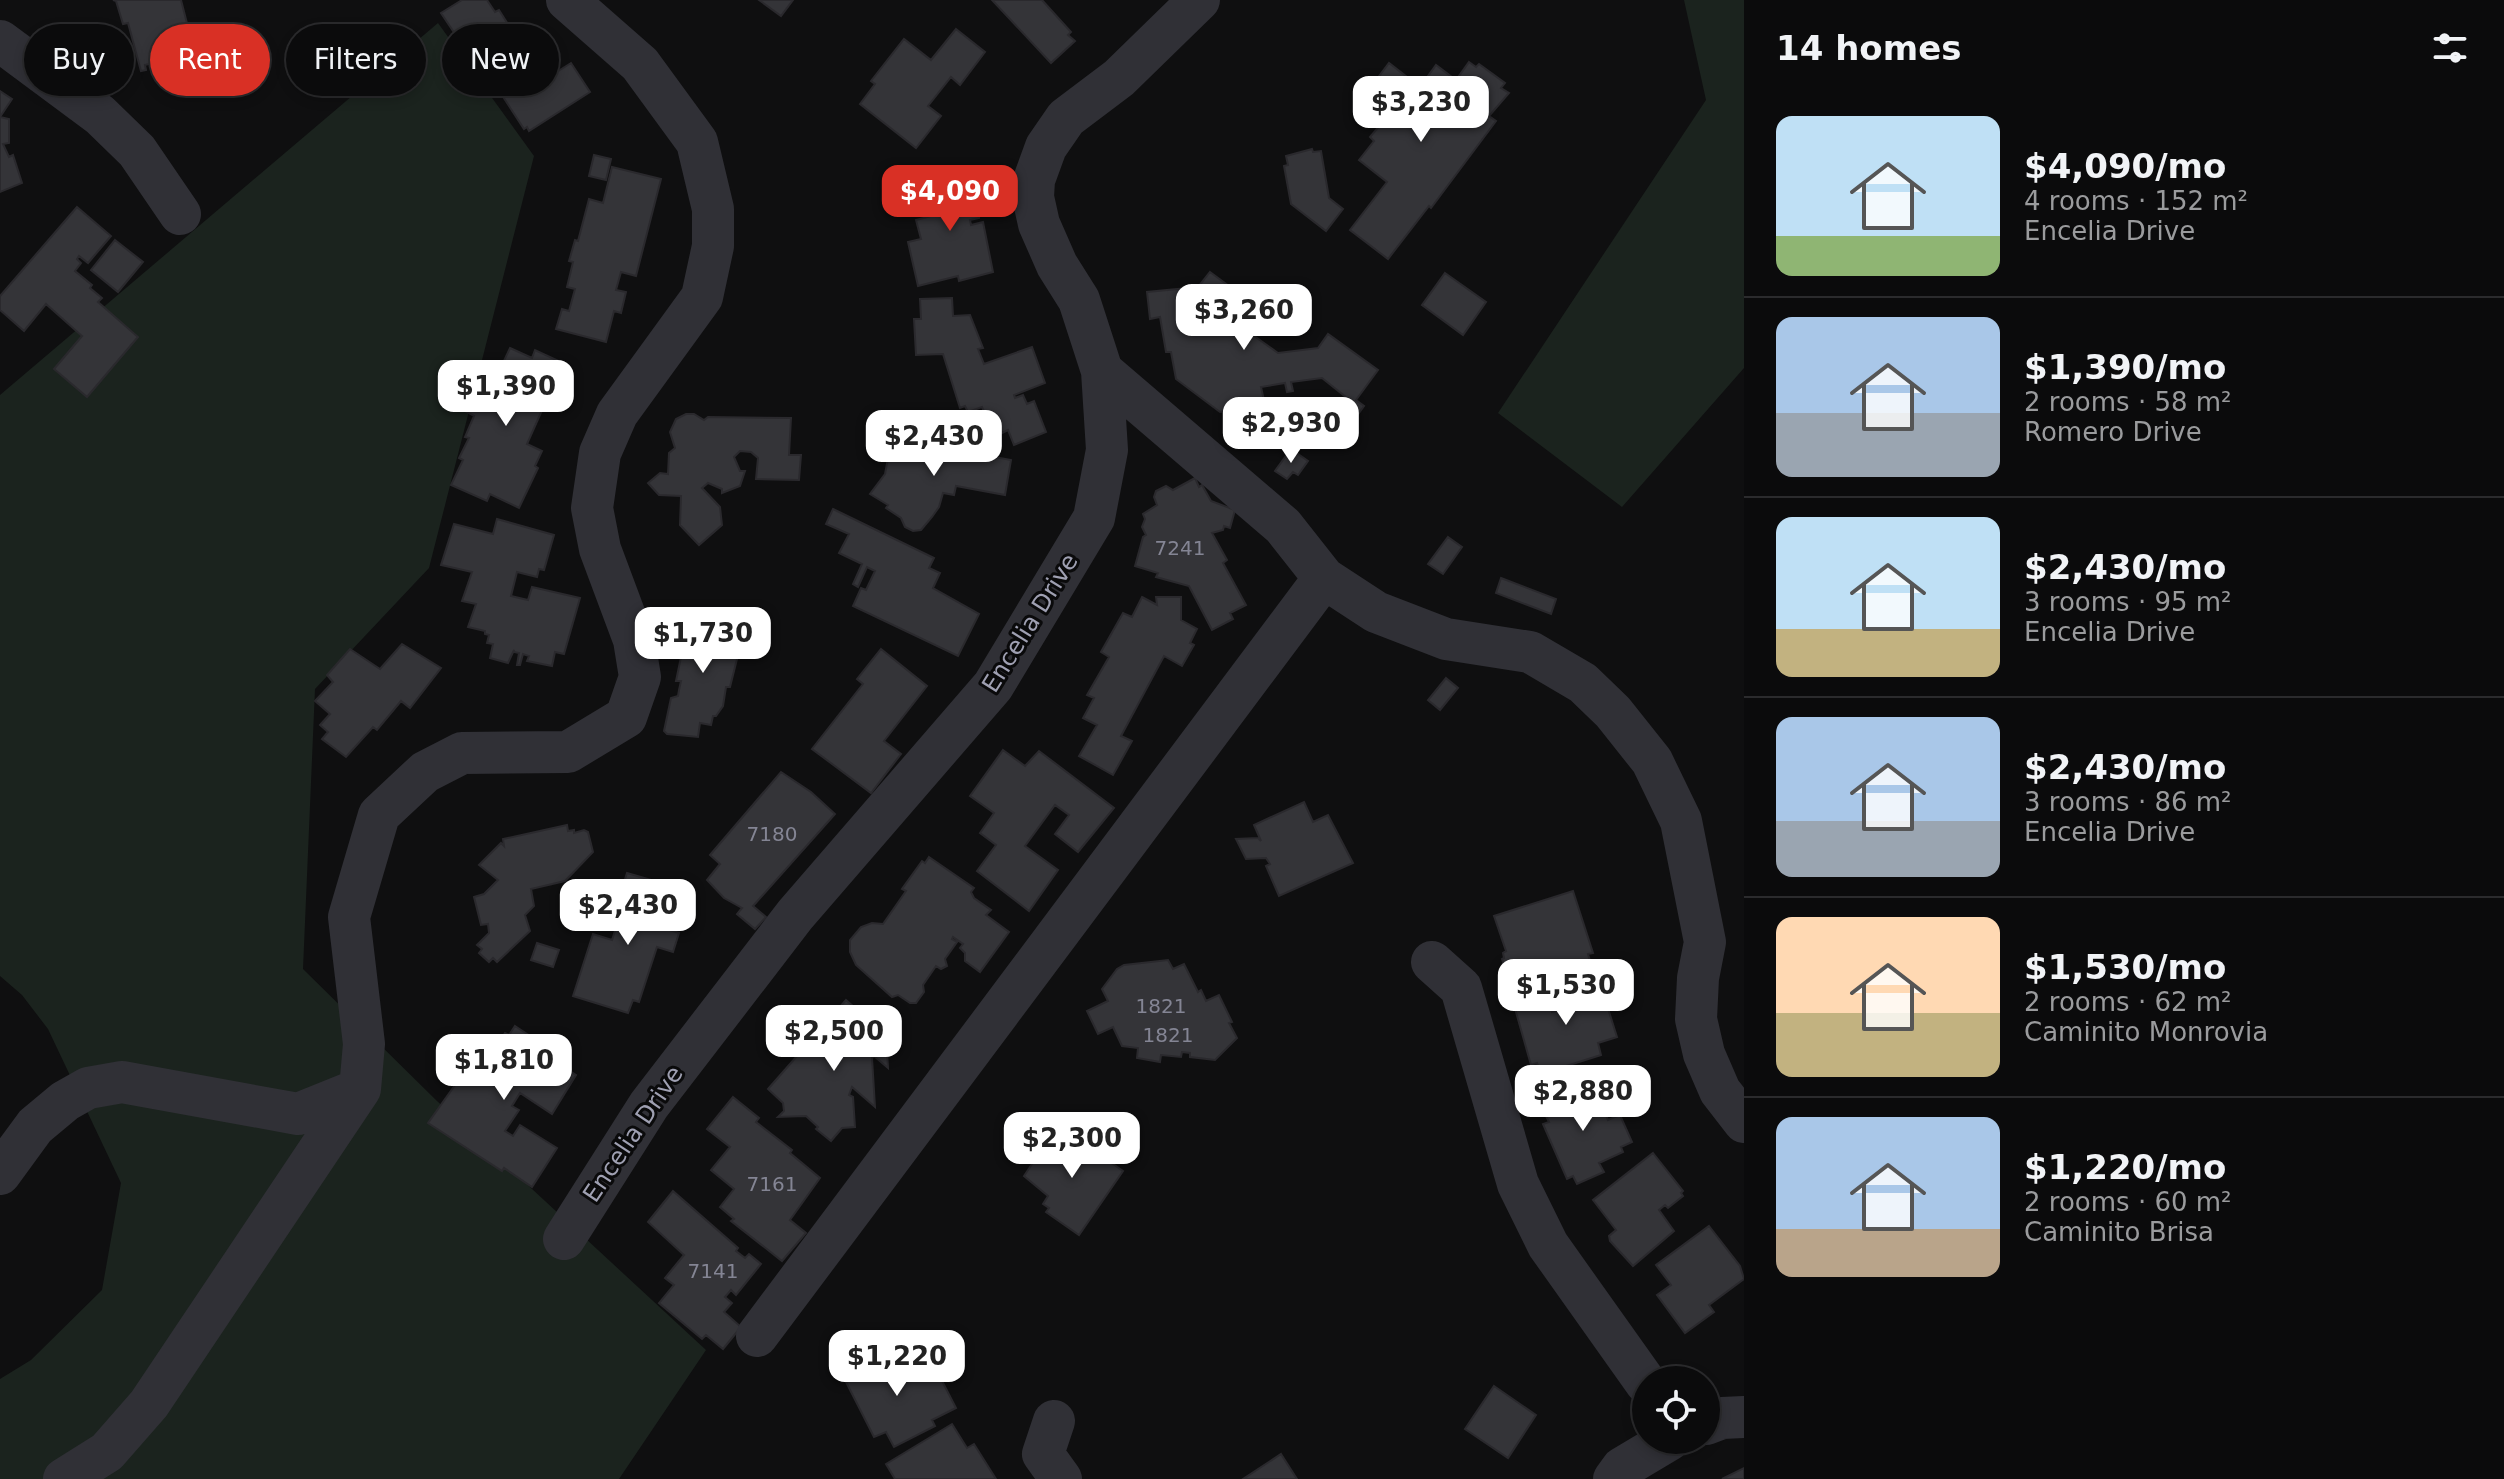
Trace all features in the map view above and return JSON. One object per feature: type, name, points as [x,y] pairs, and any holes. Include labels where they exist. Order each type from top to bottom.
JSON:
[{"type":"street","points":[[64,1479],[107,1452],[149,1404],[360,1089],[364,1044],[349,917],[379,815],[425,772],[462,753],[568,752],[626,717],[640,677],[634,640],[600,549],[592,508],[600,453],[617,414],[702,297],[713,246],[713,209],[697,142],[640,64],[567,0]]},
{"type":"street","name":"Encelia Drive","points":[[564,1239],[649,1105],[765,953],[993,686],[1094,518],[1107,450],[1102,371],[1079,300],[1057,265],[1039,224],[1033,197],[1034,180],[1046,147],[1066,118],[1119,78],[1199,0]]},
{"type":"street","points":[[0,41],[100,115],[137,151],[180,214]]},
{"type":"street","points":[[1102,371],[1283,526],[1324,578],[1376,612],[1446,639],[1530,652],[1583,683],[1613,712],[1652,761],[1681,821],[1705,942],[1698,978],[1696,1019],[1704,1054],[1720,1091],[1744,1122]]},
{"type":"street","points":[[757,1336],[1324,578]]},
{"type":"street","points":[[1432,962],[1461,988],[1518,1184],[1548,1245],[1634,1366]]},
{"type":"street","points":[[0,1174],[35,1126],[65,1101],[88,1088],[122,1082],[298,1114],[360,1089]]},
{"type":"street","points":[[1720,1419],[1744,1417]]},
{"type":"street","points":[[1054,1421],[1043,1454],[1061,1479]]},
{"type":"street","points":[[1614,1479],[1622,1468],[1646,1454]]},
{"type":"shaded area","points":[[1684,0],[1744,0],[1744,368],[1622,507],[1498,413],[1706,100]]},
{"type":"shaded area","points":[[438,23],[442,29],[442,96],[491,96],[534,156],[429,568],[315,689],[303,969],[437,1101],[706,1350],[619,1479],[0,1479],[0,1379],[31,1360],[102,1290],[121,1183],[48,1029],[22,995],[0,976],[0,395],[352,96],[426,96],[426,33]]},
{"type":"building","points":[[113,0],[181,0],[187,24],[150,24],[150,64],[145,65],[146,70],[141,71],[134,45],[134,24],[123,24]]},
{"type":"building","points":[[462,0],[487,0],[495,12],[499,10],[508,24],[448,24],[441,13]]},
{"type":"building","points":[[759,0],[793,0],[781,16]]},
{"type":"building","points":[[992,0],[1042,0],[1071,32],[1068,35],[1075,41],[1051,63]]},
{"type":"building","points":[[956,29],[985,52],[960,85],[951,77],[928,106],[941,116],[916,148],[860,104],[875,84],[871,81],[904,39],[931,60]]},
{"type":"building","points":[[1469,62],[1476,67],[1479,64],[1505,83],[1501,88],[1509,93],[1489,116],[1496,121],[1431,208],[1429,206],[1388,259],[1350,230],[1387,182],[1359,160],[1374,141],[1370,137],[1382,123],[1358,104],[1389,63],[1420,87],[1436,65],[1456,80]]},
{"type":"building","points":[[571,63],[590,92],[529,131],[527,127],[524,129],[502,96],[559,96],[559,70]]},
{"type":"building","points":[[0,91],[12,99],[0,117]]},
{"type":"building","points":[[0,117],[9,119],[9,143],[3,144],[9,157],[13,155],[22,183],[0,192]]},
{"type":"building","points":[[1312,149],[1313,152],[1321,151],[1329,198],[1343,209],[1326,231],[1291,204],[1284,166],[1288,165],[1286,156]]},
{"type":"building","points":[[594,155],[611,159],[606,180],[589,176]]},
{"type":"building","points":[[612,167],[661,179],[636,276],[621,272],[616,290],[626,292],[621,313],[614,311],[606,342],[556,329],[562,309],[569,311],[575,289],[567,287],[573,262],[569,261],[575,240],[578,241],[589,199],[603,203]]},
{"type":"building","points":[[967,169],[977,194],[973,195],[979,213],[979,218],[970,220],[971,225],[983,222],[993,272],[959,281],[958,276],[918,286],[908,242],[921,239],[916,220],[931,216],[922,180]]},
{"type":"building","points":[[77,207],[111,236],[88,263],[79,256],[77,259],[81,263],[75,271],[102,298],[98,302],[138,337],[87,397],[54,369],[82,336],[46,304],[24,331],[0,310],[0,296]]},
{"type":"building","points":[[115,240],[143,262],[118,292],[91,270]]},
{"type":"building","points":[[1210,272],[1248,300],[1241,311],[1243,328],[1278,353],[1318,348],[1328,334],[1378,370],[1356,400],[1364,406],[1351,424],[1341,416],[1352,402],[1322,378],[1291,382],[1293,391],[1287,392],[1285,383],[1261,387],[1265,405],[1220,412],[1176,379],[1171,352],[1166,352],[1160,317],[1150,319],[1147,292],[1198,287]]},
{"type":"building","points":[[1445,273],[1486,302],[1463,335],[1422,305]]},
{"type":"building","points":[[952,298],[953,316],[970,315],[983,348],[978,349],[984,364],[1032,347],[1045,383],[1014,395],[1015,398],[1023,395],[1027,404],[1034,401],[1046,432],[1014,445],[1008,430],[1002,433],[996,417],[988,421],[982,407],[968,412],[965,406],[960,408],[943,354],[916,355],[914,319],[921,319],[920,299]]},
{"type":"building","points":[[510,348],[532,358],[535,350],[563,363],[527,444],[542,451],[535,466],[538,468],[519,508],[490,494],[487,501],[451,485],[463,460],[459,458],[469,438],[465,437],[474,416],[465,411],[483,372],[496,378]]},
{"type":"building","points":[[694,414],[704,420],[708,417],[791,418],[789,455],[801,455],[799,480],[756,479],[758,458],[751,452],[740,451],[734,457],[740,471],[745,471],[740,486],[722,493],[722,489],[708,483],[702,488],[720,507],[722,525],[699,545],[680,525],[681,496],[659,495],[648,483],[660,473],[668,474],[669,453],[675,448],[670,432],[676,419]]},
{"type":"building","points":[[892,437],[965,446],[963,451],[1011,460],[1005,495],[956,486],[954,495],[943,493],[939,507],[921,530],[913,531],[905,527],[901,518],[886,508],[888,505],[870,494],[885,474]]},
{"type":"building","points":[[1291,449],[1308,461],[1298,475],[1293,472],[1287,479],[1275,471]]},
{"type":"building","points":[[1195,478],[1211,501],[1235,510],[1230,528],[1224,526],[1223,530],[1212,533],[1227,560],[1223,563],[1246,605],[1230,613],[1233,619],[1212,630],[1189,586],[1156,577],[1158,573],[1135,566],[1146,535],[1142,527],[1143,514],[1157,505],[1154,497],[1156,491],[1166,486],[1173,490]]},
{"type":"building","points":[[833,509],[934,558],[929,568],[940,573],[933,588],[979,614],[958,656],[853,606],[861,588],[866,590],[875,571],[867,567],[858,587],[853,584],[862,564],[839,553],[849,534],[826,524]]},
{"type":"building","points":[[497,519],[554,535],[544,570],[539,569],[537,577],[517,572],[511,596],[528,600],[532,587],[580,598],[564,654],[555,652],[552,666],[527,661],[529,656],[523,654],[520,665],[517,665],[519,653],[514,650],[508,663],[490,658],[493,644],[487,643],[489,635],[468,627],[476,604],[462,601],[472,572],[441,565],[454,524],[493,534]]},
{"type":"building","points":[[1448,537],[1462,547],[1443,574],[1428,564]]},
{"type":"building","points":[[1501,578],[1556,599],[1551,614],[1496,593]]},
{"type":"building","points":[[1142,597],[1157,605],[1156,597],[1181,597],[1181,620],[1197,629],[1190,643],[1194,645],[1182,666],[1164,656],[1121,736],[1132,741],[1113,775],[1079,756],[1097,725],[1083,718],[1094,698],[1087,695],[1109,657],[1101,652],[1123,613],[1132,617]]},
{"type":"building","points":[[690,614],[729,622],[727,632],[743,635],[723,706],[713,716],[711,725],[700,723],[698,737],[667,734],[664,731],[671,698],[678,696],[681,681],[676,681]]},
{"type":"building","points":[[402,644],[441,668],[410,708],[401,701],[377,730],[373,727],[346,757],[322,739],[328,732],[320,725],[330,714],[315,701],[333,682],[327,675],[350,649],[380,669]]},
{"type":"building","points":[[881,649],[927,686],[884,741],[901,754],[871,793],[812,749],[863,684],[857,679]]},
{"type":"building","points":[[1446,678],[1458,688],[1440,710],[1428,700]]},
{"type":"building","points":[[1003,750],[1025,766],[1039,751],[1114,808],[1078,852],[1055,834],[1069,815],[1055,805],[1025,846],[1058,870],[1029,911],[977,871],[996,845],[980,833],[994,813],[970,796]]},
{"type":"building","points":[[781,772],[811,792],[835,814],[753,906],[766,917],[755,929],[737,914],[742,908],[724,898],[707,880],[720,864],[710,855]]},
{"type":"building","points":[[1304,802],[1313,822],[1328,815],[1353,863],[1279,896],[1266,866],[1270,864],[1266,858],[1246,859],[1236,839],[1258,838],[1261,841],[1254,825]]},
{"type":"building","points":[[567,825],[568,831],[574,830],[574,833],[588,832],[593,852],[565,881],[531,889],[534,906],[525,915],[530,931],[497,962],[493,958],[489,962],[479,953],[482,949],[477,945],[489,933],[488,924],[481,925],[474,897],[484,894],[498,880],[479,865],[501,843],[504,846],[503,839]]},
{"type":"building","points":[[929,857],[974,888],[971,892],[974,898],[991,910],[986,915],[1009,932],[980,972],[965,961],[965,953],[960,948],[963,944],[953,937],[957,942],[945,959],[947,966],[941,969],[936,966],[923,985],[924,992],[916,1003],[910,1003],[898,995],[892,997],[856,965],[850,952],[850,940],[861,927],[872,923],[883,924],[906,891],[902,889],[922,861],[925,863]]},
{"type":"building","points":[[627,873],[658,882],[656,891],[675,897],[672,915],[668,913],[663,928],[679,933],[673,952],[657,947],[639,1002],[633,1000],[628,1013],[573,996],[593,934],[612,940],[625,900],[619,898]]},
{"type":"building","points":[[1573,891],[1593,953],[1588,954],[1593,971],[1549,985],[1546,976],[1511,988],[1502,959],[1506,951],[1494,916]]},
{"type":"building","points":[[537,943],[559,950],[553,967],[531,960]]},
{"type":"building","points":[[1168,960],[1173,969],[1184,964],[1206,1001],[1219,995],[1232,1022],[1229,1023],[1237,1038],[1215,1060],[1190,1057],[1190,1053],[1182,1052],[1181,1057],[1161,1055],[1160,1062],[1137,1058],[1138,1048],[1122,1046],[1113,1027],[1098,1034],[1087,1011],[1108,1001],[1102,989],[1117,969],[1124,965]]},
{"type":"building","points":[[1599,980],[1617,1037],[1598,1043],[1601,1055],[1541,1074],[1537,1063],[1531,1065],[1514,1005],[1548,995],[1552,1012],[1565,1008],[1560,992]]},
{"type":"building","points":[[846,1000],[864,1016],[874,1015],[874,1024],[886,1034],[888,1068],[874,1056],[872,1058],[875,1107],[852,1087],[849,1095],[853,1097],[855,1127],[842,1128],[831,1141],[806,1116],[778,1117],[784,1111],[783,1103],[768,1089],[812,1039],[820,1046],[840,1022],[833,1015]]},
{"type":"building","points":[[515,1026],[559,1055],[555,1061],[576,1075],[552,1114],[520,1093],[512,1106],[519,1110],[505,1131],[513,1136],[520,1125],[557,1148],[532,1187],[428,1123],[460,1078],[451,1073],[474,1038],[493,1051],[505,1033],[509,1035]]},
{"type":"building","points":[[1591,1082],[1608,1120],[1620,1115],[1632,1142],[1621,1147],[1623,1152],[1599,1163],[1604,1172],[1577,1184],[1573,1176],[1567,1179],[1543,1124],[1549,1122],[1540,1104]]},
{"type":"building","points":[[733,1097],[759,1118],[756,1122],[792,1150],[790,1153],[820,1178],[790,1220],[806,1233],[782,1261],[731,1221],[734,1219],[720,1207],[734,1189],[711,1170],[730,1147],[707,1129]]},
{"type":"building","points":[[1056,1128],[1080,1145],[1078,1148],[1087,1153],[1090,1148],[1123,1171],[1079,1235],[1046,1212],[1049,1208],[1043,1204],[1048,1196],[1024,1176]]},
{"type":"building","points":[[1653,1153],[1683,1191],[1683,1196],[1668,1208],[1665,1205],[1659,1210],[1674,1231],[1633,1266],[1610,1241],[1609,1236],[1616,1230],[1593,1200]]},
{"type":"building","points":[[673,1191],[738,1248],[736,1251],[745,1258],[749,1254],[761,1264],[736,1295],[731,1290],[725,1297],[732,1303],[724,1312],[741,1327],[723,1349],[706,1335],[702,1339],[659,1303],[674,1285],[665,1278],[684,1255],[648,1222]]},
{"type":"building","points":[[1709,1226],[1740,1266],[1744,1279],[1709,1305],[1714,1312],[1685,1333],[1657,1295],[1671,1285],[1656,1265]]},
{"type":"building","points":[[894,1351],[904,1371],[916,1365],[923,1380],[938,1373],[956,1408],[932,1420],[935,1426],[894,1447],[886,1432],[874,1437],[844,1378],[849,1376],[846,1370]]},
{"type":"building","points":[[1494,1386],[1536,1415],[1508,1458],[1465,1429]]},
{"type":"building","points":[[952,1424],[967,1448],[974,1444],[996,1479],[895,1479],[886,1464]]},
{"type":"building","points":[[1281,1454],[1297,1479],[1243,1479]]},
{"type":"building","points":[[1744,1468],[1744,1479],[1722,1479]]}]
